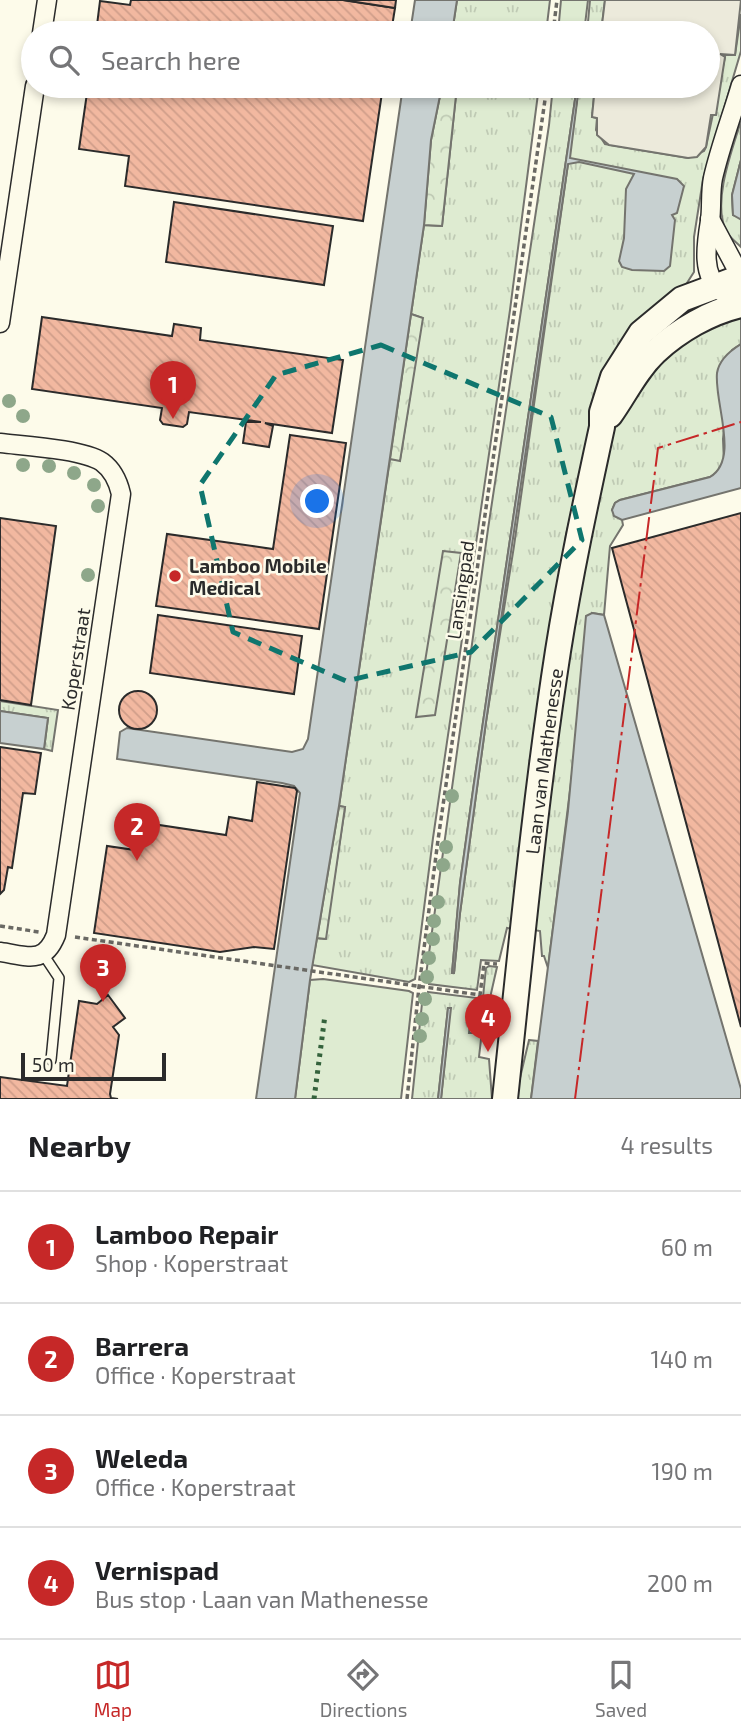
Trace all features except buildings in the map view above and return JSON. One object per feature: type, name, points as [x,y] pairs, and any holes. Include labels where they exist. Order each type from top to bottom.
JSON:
[{"type":"street","points":[[44,21],[47,0]]},
{"type":"street","points":[[739,305],[715,287],[708,270],[706,238],[713,176],[741,85]]},
{"type":"street","points":[[0,323],[32,98]]},
{"type":"street","points":[[710,219],[741,277],[739,305]]},
{"type":"street","name":"Laan van Mathenesse","points":[[505,1099],[532,850],[558,652],[573,559],[602,427],[602,412],[612,377],[641,333],[682,299],[741,277]]},
{"type":"street","name":"Laan van Mathenesse","points":[[602,427],[632,380],[655,353],[707,316],[739,305]]},
{"type":"street","name":"Koperstraat","points":[[0,443],[90,456],[110,470],[118,481],[121,494],[57,935],[50,949],[37,955]]},
{"type":"street","points":[[0,952],[37,955]]},
{"type":"lane","points":[[37,955],[59,978],[51,1060]]},
{"type":"path","points":[[554,21],[557,0]]},
{"type":"path","name":"Lansingpad","points":[[407,1099],[419,987],[545,98]]},
{"type":"path","points":[[0,926],[268,967],[480,995]]},
{"type":"path","points":[[494,1003],[479,1002],[484,963],[501,964]]},
{"type":"highlighted area","points":[[381,345],[551,417],[582,540],[471,652],[346,681],[233,632],[200,485],[276,375]]},
{"type":"green space","points":[[457,0],[550,0],[547,21],[454,21]]},
{"type":"green space","points":[[561,0],[588,0],[585,21],[559,21]]},
{"type":"green space","points":[[590,0],[605,0],[602,21],[588,21]]},
{"type":"green space","points":[[741,14],[741,51],[703,179],[694,237],[694,272],[590,434],[566,535],[513,929],[507,928],[499,961],[481,960],[477,990],[429,984],[425,982],[552,98],[575,98],[474,783],[460,883],[452,973],[577,98],[594,98],[592,117],[597,118],[596,130],[605,144],[688,158],[704,151],[706,147],[716,98],[720,98],[725,57],[720,55],[735,55]]},
{"type":"green space","points":[[440,98],[456,98],[442,226],[424,225],[431,140]]},
{"type":"green space","points":[[456,98],[537,98],[415,979],[409,982],[312,965],[317,938],[325,939],[345,807],[339,806],[390,459],[400,460],[422,318],[411,314],[424,225],[442,226]]},
{"type":"green space","points":[[741,121],[741,160],[732,195],[733,215],[741,218],[741,247],[726,231],[721,206],[725,176]]},
{"type":"green space","points":[[741,312],[741,344],[732,350],[723,439],[724,463],[710,477],[620,500],[612,510],[622,520],[623,525],[610,546],[604,615],[592,613],[548,968],[542,956],[540,931],[534,930],[563,679],[599,488],[616,422],[665,351]]},
{"type":"green space","points":[[411,314],[423,318],[400,461],[390,459]]},
{"type":"green space","points":[[443,551],[461,553],[435,715],[416,717]]},
{"type":"green space","points":[[0,701],[58,710],[52,751],[44,749],[48,718],[0,711]]},
{"type":"green space","points":[[339,806],[345,807],[326,939],[317,938]]},
{"type":"green space","points":[[497,967],[490,998],[483,997],[486,968]]},
{"type":"green space","points":[[323,979],[413,993],[401,1099],[295,1099],[310,980]]},
{"type":"green space","points":[[428,992],[477,998],[476,1004],[472,1004],[469,1033],[477,1033],[481,1005],[485,1005],[479,1057],[489,1059],[492,1099],[441,1099],[448,1008],[438,1099],[412,1099],[423,994],[428,995]]},
{"type":"green space","points":[[529,1040],[538,1041],[531,1099],[515,1099]]},
{"type":"shaded area","points":[[415,0],[457,0],[454,21],[412,21]]},
{"type":"shaded area","points":[[605,0],[741,0],[735,55],[720,54],[720,21],[602,21]]},
{"type":"shaded area","points":[[720,54],[725,57],[720,89]]},
{"type":"shaded area","points":[[401,98],[440,98],[431,140],[424,225],[339,806],[310,980],[295,1099],[256,1099],[300,793],[294,786],[282,783],[117,759],[120,732],[127,728],[292,752],[303,749],[308,739]]},
{"type":"shaded area","points":[[575,98],[578,98],[570,158],[677,179],[684,186],[677,213],[672,215],[675,220],[670,266],[664,271],[632,270],[622,267],[619,261],[624,238],[626,189],[634,174],[579,162],[568,164],[452,973],[460,883]]},
{"type":"shaded area","points":[[594,98],[719,98],[716,115],[711,115],[706,147],[697,157],[688,158],[609,145],[597,135],[597,118],[592,117]]},
{"type":"shaded area","points":[[741,160],[740,219],[733,215],[732,195]]},
{"type":"shaded area","points":[[741,344],[741,488],[622,520],[614,516],[612,510],[620,500],[710,477],[719,469],[725,444],[717,373],[723,360]]},
{"type":"shaded area","points":[[592,613],[604,615],[741,1089],[741,1099],[531,1099],[568,811],[586,616]]},
{"type":"shaded area","points":[[0,711],[48,718],[44,749],[0,743]]},
{"type":"shaded area","points":[[448,1008],[451,1008],[441,1099],[438,1099]]},
{"type":"hedge","points":[[314,1099],[325,1015]]},
{"type":"power","points":[[575,1099],[658,448],[741,422]]},
{"type":"place","name":"Lamboo Repair","points":[[173,419]]},
{"type":"place","name":"Lamboo Mobile Medical","points":[[175,576]]},
{"type":"place","name":"Barrera","points":[[137,861]]},
{"type":"place","name":"Weleda","points":[[103,1002]]},
{"type":"place","name":"Vernispad","points":[[488,1052]]}]
